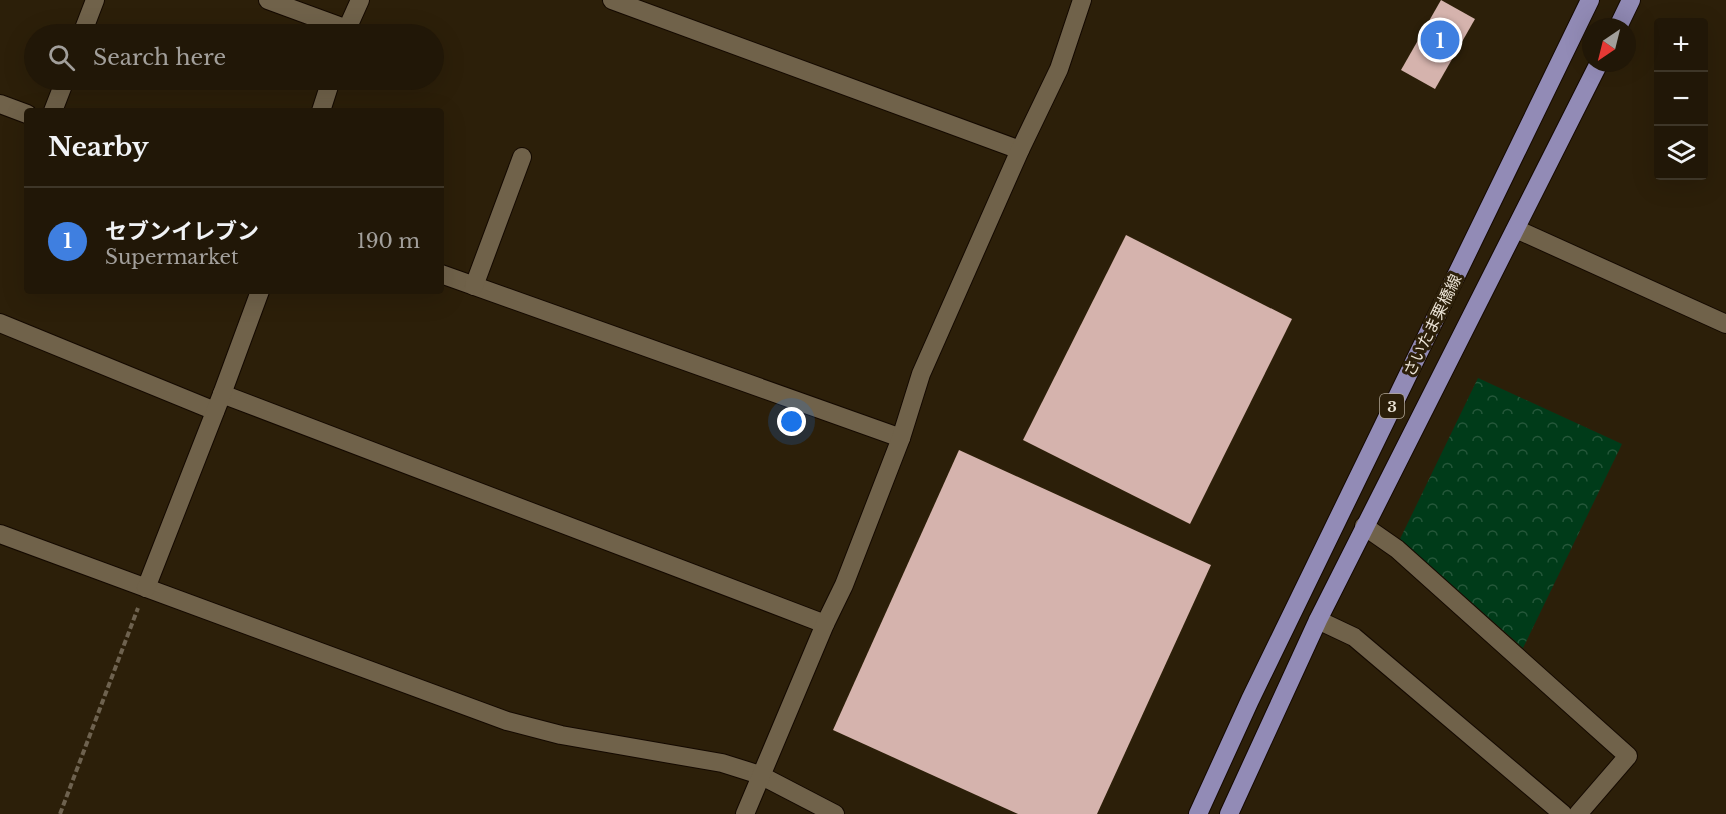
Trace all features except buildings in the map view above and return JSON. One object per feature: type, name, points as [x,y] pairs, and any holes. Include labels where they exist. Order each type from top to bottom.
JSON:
[{"type":"main road","name":"さいたま栗橋線","points":[[1198,814],[1250,700],[1590,0]]},
{"type":"main road","points":[[1622,18],[1631,0]]},
{"type":"main road","name":"さいたま栗橋線","points":[[1229,814],[1318,620],[1594,72]]},
{"type":"street","points":[[86,24],[95,0]]},
{"type":"street","points":[[268,0],[326,24]]},
{"type":"street","points":[[350,24],[360,0]]},
{"type":"street","points":[[612,0],[1020,150]]},
{"type":"street","points":[[745,814],[825,624],[844,585],[901,438],[921,374],[1020,150],[1059,69],[1082,0]]},
{"type":"street","points":[[54,108],[61,90]]},
{"type":"street","points":[[322,108],[328,90]]},
{"type":"street","points":[[0,104],[24,113]]},
{"type":"street","points":[[474,286],[522,157]]},
{"type":"street","points":[[1516,229],[1726,324]]},
{"type":"street","points":[[444,275],[901,438]]},
{"type":"street","points":[[146,588],[259,294]]},
{"type":"street","points":[[0,323],[825,624]]},
{"type":"street","points":[[1365,526],[1397,549],[1628,756],[1578,814]]},
{"type":"street","points":[[0,534],[507,722],[572,737],[722,763],[760,775],[835,814]]},
{"type":"street","points":[[1318,620],[1354,637],[1563,814]]},
{"type":"path","points":[[60,814],[146,588]]},
{"type":"green space","points":[[1478,378],[1622,444],[1523,648],[1400,539]]},
{"type":"place","name":"セブンイレブン","points":[[1440,40]]}]
